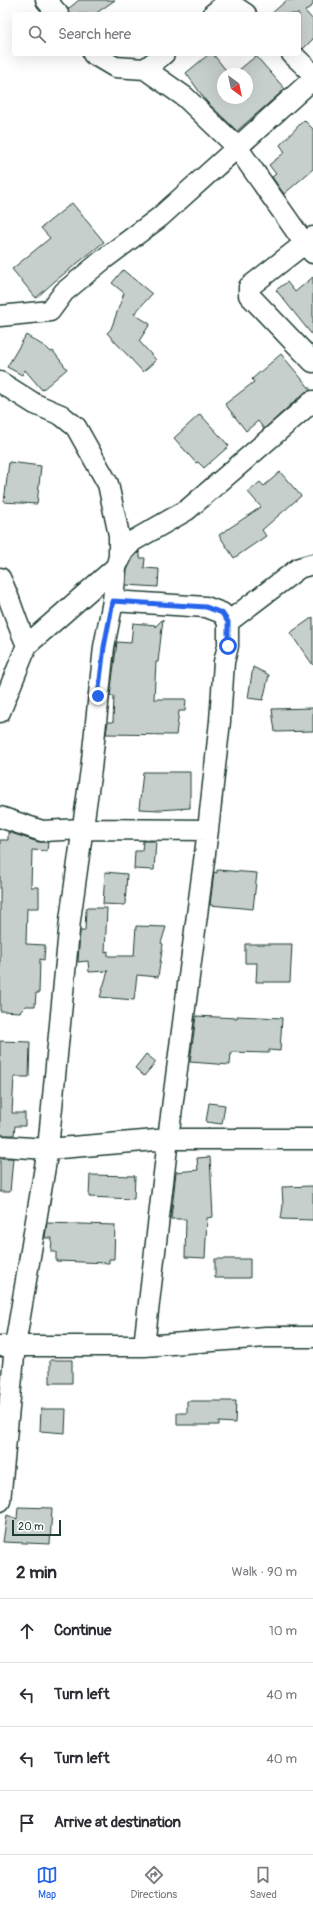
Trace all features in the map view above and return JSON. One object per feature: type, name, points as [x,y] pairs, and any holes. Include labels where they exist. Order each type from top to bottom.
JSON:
[{"type":"street","points":[[46,0],[56,12]]},
{"type":"street","points":[[215,12],[229,1],[243,12]]},
{"type":"street","points":[[96,56],[115,67],[145,69],[185,97],[237,147],[310,245],[249,287],[249,295],[313,362]]},
{"type":"street","points":[[145,69],[161,56]]},
{"type":"street","points":[[294,56],[313,74]]},
{"type":"street","points":[[0,316],[50,311],[64,292],[104,258],[160,217],[313,79]]},
{"type":"street","points":[[0,382],[35,404],[61,415],[76,428],[108,484],[120,535],[119,557],[116,567],[113,601],[104,647],[83,829],[70,920],[48,1149],[8,1346],[0,1501]]},
{"type":"street","points":[[0,712],[27,645],[116,567],[123,552],[133,541],[187,510],[313,401]]},
{"type":"street","points":[[228,622],[299,568],[313,564]]},
{"type":"street","points":[[0,578],[8,595],[18,627],[27,645]]},
{"type":"street","points":[[113,601],[206,607],[222,613],[228,622],[228,646],[224,662],[220,721],[208,830],[168,1139],[144,1346]]},
{"type":"street","points":[[0,817],[42,831],[83,829],[208,830]]},
{"type":"street","points":[[0,1146],[48,1149],[168,1139],[313,1139]]},
{"type":"street","points":[[8,1346],[144,1346],[266,1337],[313,1337]]},
{"type":"building","points":[[79,0],[115,0],[98,12],[69,12],[68,9]]},
{"type":"building","points":[[287,0],[313,0],[313,5],[305,11],[313,20],[313,39],[303,49],[301,47],[301,12],[273,12]]},
{"type":"building","points":[[207,56],[215,56],[224,68],[217,68],[217,104],[253,104],[253,68],[241,68],[256,56],[285,89],[237,131],[206,101],[186,73]]},
{"type":"building","points":[[304,120],[313,129],[313,169],[284,194],[272,177],[276,174],[269,165],[285,152],[280,145]]},
{"type":"building","points":[[72,203],[104,242],[36,298],[12,269],[50,238],[41,228]]},
{"type":"building","points":[[123,270],[152,294],[134,314],[150,324],[139,341],[156,360],[143,372],[107,333],[111,329],[124,293],[112,283]]},
{"type":"building","points":[[313,277],[313,336],[276,290],[287,282],[295,292]]},
{"type":"building","points":[[26,335],[51,352],[53,351],[67,369],[42,390],[25,370],[22,375],[7,367]]},
{"type":"building","points":[[281,354],[311,390],[305,392],[264,429],[258,421],[246,431],[225,404],[254,382],[252,379]]},
{"type":"building","points":[[200,414],[229,446],[204,468],[198,462],[196,463],[174,438]]},
{"type":"building","points":[[9,462],[41,466],[37,504],[4,502]]},
{"type":"building","points":[[280,472],[301,496],[262,530],[266,536],[234,558],[219,535],[261,507],[248,492],[260,482],[264,486]]},
{"type":"building","points":[[139,552],[140,558],[145,558],[144,568],[159,569],[158,587],[126,585],[127,570],[133,558]]},
{"type":"building","points":[[313,617],[313,665],[290,633]]},
{"type":"building","points":[[163,619],[158,662],[156,662],[154,699],[186,699],[185,711],[179,711],[176,735],[106,734],[108,722],[113,722],[114,696],[110,696],[117,642],[131,643],[133,623],[155,625],[155,627]]},
{"type":"building","points":[[253,667],[269,675],[263,700],[248,698]]},
{"type":"building","points":[[313,708],[313,731],[275,732],[272,709]]},
{"type":"building","points":[[143,772],[190,772],[190,808],[159,810],[139,809]]},
{"type":"building","points":[[8,832],[38,842],[48,842],[47,851],[32,850],[31,887],[39,887],[39,908],[27,908],[26,944],[45,945],[44,960],[40,959],[39,993],[36,993],[35,1006],[26,1006],[20,1012],[0,1011],[0,840],[8,840]]},
{"type":"building","points":[[143,841],[156,841],[154,870],[134,869],[135,851],[142,851]]},
{"type":"building","points":[[217,870],[257,873],[253,909],[210,905],[214,872],[217,873]]},
{"type":"building","points":[[105,872],[127,874],[125,905],[103,904]]},
{"type":"building","points":[[86,908],[107,908],[105,952],[108,951],[108,956],[134,956],[136,926],[166,927],[161,943],[163,944],[158,977],[137,975],[134,1000],[100,997],[108,971],[89,972],[88,961],[78,962],[80,931],[85,931]]},
{"type":"building","points":[[245,944],[292,944],[290,982],[256,982],[257,963],[245,963]]},
{"type":"building","points":[[196,1016],[282,1018],[280,1051],[269,1050],[269,1053],[231,1052],[230,1065],[190,1062]]},
{"type":"building","points":[[0,1041],[30,1042],[29,1077],[14,1077],[12,1113],[25,1113],[25,1126],[15,1126],[14,1135],[0,1135]]},
{"type":"building","points":[[146,1054],[156,1062],[144,1076],[135,1068]]},
{"type":"building","points":[[209,1103],[225,1105],[222,1124],[206,1122]]},
{"type":"building","points":[[210,1157],[213,1217],[207,1218],[205,1258],[185,1257],[186,1219],[171,1219],[176,1172],[198,1170],[197,1158]]},
{"type":"building","points":[[0,1158],[13,1158],[10,1192],[0,1192]]},
{"type":"building","points":[[90,1175],[135,1176],[134,1199],[89,1197]]},
{"type":"building","points":[[313,1186],[313,1220],[281,1219],[283,1205],[282,1187]]},
{"type":"building","points":[[47,1223],[115,1225],[114,1259],[109,1259],[109,1263],[56,1261],[56,1252],[51,1252],[52,1238],[45,1238]]},
{"type":"building","points":[[215,1259],[250,1259],[250,1278],[215,1278]]},
{"type":"building","points":[[50,1360],[72,1360],[72,1383],[50,1383]]},
{"type":"building","points":[[187,1401],[236,1401],[235,1423],[219,1422],[219,1425],[177,1425],[177,1413],[187,1413]]},
{"type":"building","points":[[41,1409],[66,1409],[65,1433],[40,1431]]},
{"type":"building","points":[[18,1507],[52,1508],[50,1544],[3,1542],[7,1515],[17,1519]]},
{"type":"route","points":[[98,696],[104,647],[113,601],[206,607],[222,613],[228,622],[228,646]]}]
